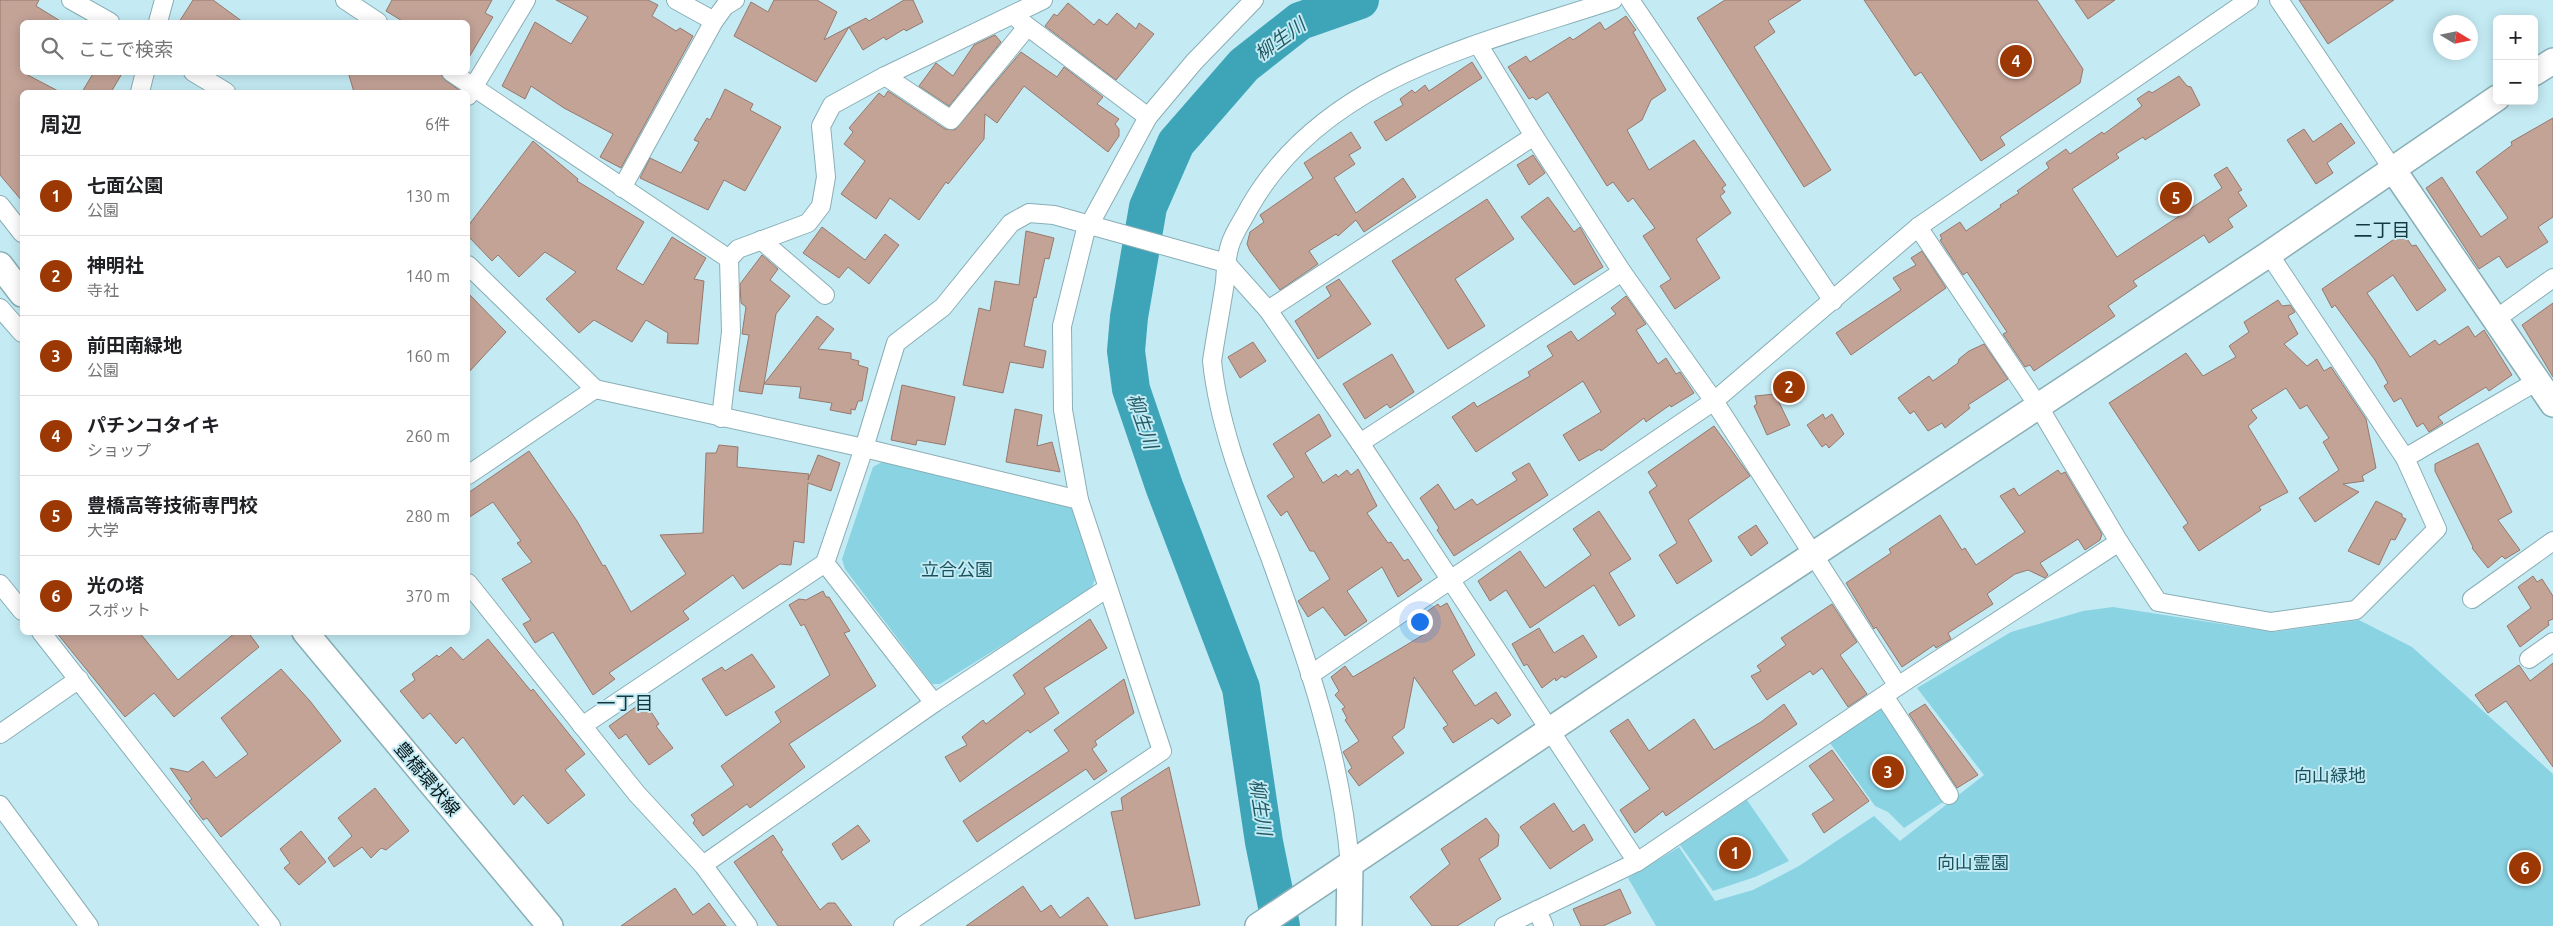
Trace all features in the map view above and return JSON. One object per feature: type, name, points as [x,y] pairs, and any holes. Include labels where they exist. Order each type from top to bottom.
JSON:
[{"type":"street","points":[[71,0],[106,20]]},
{"type":"street","points":[[159,20],[164,0]]},
{"type":"street","points":[[345,0],[375,20]]},
{"type":"street","points":[[526,0],[470,92],[730,259]]},
{"type":"street","points":[[676,0],[714,21]]},
{"type":"street","points":[[622,188],[714,21],[725,6],[735,0]]},
{"type":"street","points":[[721,418],[731,332],[730,259],[738,249],[808,224],[821,206],[826,177],[820,126],[832,106],[885,76],[1043,0]]},
{"type":"street","points":[[1349,926],[1350,865],[1347,830],[1332,744],[1234,457],[1213,376],[1212,361],[1230,245],[1261,187],[1300,142],[1358,97],[1415,68],[1478,44],[1613,0]]},
{"type":"street","points":[[1630,0],[1833,301]]},
{"type":"street","points":[[1310,675],[1714,401],[1918,227],[2250,0]]},
{"type":"street","points":[[2279,0],[2553,404]]},
{"type":"street","points":[[903,926],[1162,751],[1106,589],[1079,500],[1064,410],[1062,326],[1085,233],[1148,118],[1194,62],[1251,1]]},
{"type":"street","points":[[1011,14],[1148,118]]},
{"type":"street","points":[[885,76],[951,120],[1027,27]]},
{"type":"street","points":[[1478,44],[1534,136],[1622,272],[1714,401],[1814,553],[1898,686]]},
{"type":"street","points":[[2538,70],[2553,60]]},
{"type":"street","points":[[140,90],[144,75]]},
{"type":"street","points":[[198,75],[223,90]]},
{"type":"street","points":[[455,75],[468,90]]},
{"type":"street","points":[[1258,926],[1814,553],[2039,407],[2269,254],[2493,101]]},
{"type":"street","points":[[1268,310],[1534,136]]},
{"type":"street","points":[[0,205],[20,228]]},
{"type":"street","points":[[582,726],[825,563],[864,448],[896,343],[943,308],[1011,223],[1029,213],[1054,215],[1226,263],[1268,310],[1360,444],[1549,732],[1637,862]]},
{"type":"street","points":[[1918,227],[2039,407],[2119,542],[2158,602],[2271,622],[2356,610],[2437,529],[2405,458],[2269,254]]},
{"type":"street","points":[[761,240],[825,295]]},
{"type":"street","points":[[0,265],[20,291]]},
{"type":"street","points":[[470,267],[595,389],[864,448],[1079,500]]},
{"type":"street","points":[[1360,444],[1622,272]]},
{"type":"street","points":[[2496,319],[2553,278]]},
{"type":"street","points":[[0,308],[20,331]]},
{"type":"street","points":[[2405,458],[2538,380]]},
{"type":"street","points":[[470,475],[595,389]]},
{"type":"street","points":[[2472,599],[2553,541]]},
{"type":"street","points":[[1504,926],[1540,918],[1637,862],[1898,686],[2119,542]]},
{"type":"street","points":[[825,563],[934,703]]},
{"type":"street","points":[[0,584],[20,605]]},
{"type":"street","points":[[470,586],[637,794],[704,865],[748,926]]},
{"type":"street","points":[[704,865],[934,703],[1106,589]]},
{"type":"street","points":[[43,635],[271,926]]},
{"type":"street","name":"豊橋環状線","points":[[308,635],[550,926]]},
{"type":"street","points":[[2529,659],[2553,642]]},
{"type":"street","points":[[0,734],[79,679]]},
{"type":"street","points":[[1884,696],[1949,795]]},
{"type":"street","points":[[0,805],[89,926]]},
{"type":"green space","name":"立合公園","points":[[882,462],[1070,505],[1076,510],[1096,576],[1091,590],[940,684],[932,684],[845,569],[842,559],[873,467]]},
{"type":"green space","name":"向山緑地","points":[[2113,607],[2273,632],[2359,620],[2412,647],[2553,774],[2553,926],[1656,926],[1628,878],[1679,847],[1715,901],[1753,890],[1799,866],[1874,816],[1900,841],[1984,775],[1917,688],[2011,632],[2083,611]]},
{"type":"green space","points":[[1881,709],[1946,800],[1904,828],[1888,812],[1875,806],[1830,743]]},
{"type":"green space","points":[[1747,800],[1789,861],[1755,877],[1713,891],[1680,845]]},
{"type":"shaded area","points":[[1339,0],[1372,0],[1304,38],[1281,38],[1317,11]]},
{"type":"building","points":[[0,0],[39,0],[36,6],[59,20],[20,20],[20,75],[28,75],[56,90],[20,90],[20,199],[0,175]]},
{"type":"building","points":[[193,0],[213,0],[240,20],[180,20]]},
{"type":"building","points":[[392,0],[492,0],[485,13],[493,17],[470,56],[470,20],[401,20],[386,11]]},
{"type":"building","points":[[556,0],[648,0],[658,5],[652,16],[676,31],[680,28],[693,36],[621,168],[600,157],[613,134],[564,108],[531,86],[525,99],[502,86],[535,22],[571,44],[588,17]]},
{"type":"building","points":[[774,0],[817,0],[837,12],[824,40],[866,18],[869,21],[904,0],[913,0],[923,22],[906,31],[904,29],[886,40],[884,37],[863,50],[849,27],[816,82],[734,36],[751,2],[768,12]]},
{"type":"building","points":[[1725,0],[1801,0],[1768,21],[1775,32],[1754,47],[1831,170],[1804,187],[1697,18]]},
{"type":"building","points":[[1864,0],[2037,0],[2083,69],[2080,83],[2000,137],[2005,145],[1981,161],[1921,72],[1915,76]]},
{"type":"building","points":[[2075,0],[2115,0],[2088,19]]},
{"type":"building","points":[[2299,0],[2394,0],[2328,44]]},
{"type":"building","points":[[1068,3],[1094,25],[1099,19],[1107,25],[1117,13],[1136,29],[1139,23],[1154,34],[1116,80],[1045,26],[1054,14],[1057,16]]},
{"type":"building","points":[[1626,16],[1636,30],[1633,32],[1666,90],[1651,100],[1642,120],[1627,130],[1649,170],[1694,140],[1726,185],[1722,188],[1725,192],[1720,196],[1731,213],[1696,239],[1720,278],[1675,309],[1660,286],[1671,279],[1643,236],[1655,228],[1633,198],[1628,202],[1613,182],[1607,186],[1548,92],[1536,100],[1533,97],[1529,99],[1508,67],[1526,56],[1530,62],[1570,37],[1573,40],[1600,22],[1605,30]]},
{"type":"building","points":[[995,35],[1001,42],[949,106],[919,86],[936,63],[953,76],[974,45]]},
{"type":"building","points":[[1021,52],[1057,77],[1064,67],[1103,97],[1097,104],[1119,119],[1115,124],[1119,129],[1119,136],[1108,152],[1024,86],[997,123],[985,114],[984,139],[948,184],[946,182],[919,220],[890,198],[876,219],[841,194],[865,161],[844,144],[853,132],[849,128],[879,93],[884,97],[888,91],[945,129],[955,130]]},
{"type":"building","points":[[1472,62],[1482,78],[1386,141],[1374,122],[1403,105],[1400,99],[1412,90],[1415,93],[1425,85],[1429,91]]},
{"type":"building","points":[[92,75],[121,75],[112,90],[83,90]]},
{"type":"building","points":[[349,75],[441,75],[459,90],[353,90]]},
{"type":"building","points":[[2179,76],[2187,86],[2191,87],[2200,105],[2145,140],[2143,137],[2116,154],[2119,158],[2072,189],[2117,257],[2222,188],[2214,175],[2227,167],[2242,190],[2238,192],[2247,206],[2228,219],[2233,227],[2209,243],[2204,235],[2133,281],[2137,286],[2108,306],[2115,316],[2034,371],[2030,365],[2025,367],[2003,334],[2007,332],[1967,272],[1963,275],[1940,240],[1942,239],[1940,235],[1960,222],[1966,231],[2001,207],[2000,205],[2019,193],[2017,191],[2049,168],[2046,163],[2066,149],[2070,154],[2102,132],[2104,134],[2142,106],[2137,99],[2149,91],[2152,93]]},
{"type":"building","points":[[725,89],[753,104],[750,110],[781,127],[745,191],[724,180],[708,210],[640,178],[650,158],[681,173],[699,142],[694,140],[707,118],[710,120]]},
{"type":"building","points":[[2553,118],[2553,217],[2538,227],[2548,242],[2507,268],[2499,256],[2479,269],[2426,188],[2442,177],[2481,237],[2508,218],[2476,172],[2512,145],[2511,142]]},
{"type":"building","points":[[2341,123],[2355,143],[2327,163],[2333,173],[2316,184],[2287,140],[2304,129],[2313,142]]},
{"type":"building","points":[[1351,132],[1361,148],[1349,155],[1355,164],[1334,178],[1356,213],[1403,178],[1416,197],[1364,232],[1356,220],[1338,236],[1336,234],[1309,251],[1318,264],[1280,290],[1250,251],[1247,244],[1250,232],[1264,222],[1260,215],[1313,178],[1304,163]]},
{"type":"building","points":[[533,141],[578,179],[577,181],[644,222],[616,269],[643,285],[672,237],[706,258],[694,279],[704,281],[698,344],[667,343],[668,333],[646,320],[632,342],[594,320],[579,333],[546,299],[576,272],[545,252],[519,277],[498,255],[492,261],[470,238],[470,223]]},
{"type":"building","points":[[1533,155],[1545,173],[1529,185],[1517,165]]},
{"type":"building","points":[[1548,197],[1574,232],[1580,227],[1603,267],[1574,285],[1521,217]]},
{"type":"building","points":[[1487,199],[1514,239],[1455,279],[1485,326],[1448,349],[1392,261]]},
{"type":"building","points":[[822,227],[865,260],[885,234],[899,245],[869,284],[848,267],[839,278],[803,253]]},
{"type":"building","points":[[1026,231],[1054,238],[1049,259],[1045,258],[1036,298],[1034,297],[1024,346],[1046,351],[1043,368],[1010,362],[1003,393],[963,385],[979,308],[990,311],[995,281],[1019,285]]},
{"type":"building","points":[[2403,233],[2412,246],[2416,245],[2446,290],[2417,311],[2393,275],[2367,293],[2410,357],[2435,340],[2439,345],[2468,326],[2475,337],[2484,330],[2512,375],[2489,391],[2486,387],[2438,417],[2443,423],[2429,432],[2423,423],[2417,427],[2401,398],[2394,402],[2384,386],[2388,383],[2375,360],[2335,305],[2332,308],[2322,289]]},
{"type":"building","points":[[1922,251],[1946,288],[1851,355],[1836,333],[1901,290],[1893,278],[1916,265],[1911,258]]},
{"type":"building","points":[[762,255],[778,269],[770,280],[790,296],[776,314],[762,394],[739,391],[749,335],[742,334],[746,307],[741,303],[740,284]]},
{"type":"building","points":[[1339,279],[1371,324],[1318,359],[1295,321],[1331,296],[1326,287]]},
{"type":"building","points":[[470,295],[506,332],[470,371]]},
{"type":"building","points":[[1626,296],[1646,324],[1636,330],[1658,364],[1666,358],[1676,374],[1680,372],[1694,393],[1671,407],[1670,405],[1646,422],[1644,418],[1601,451],[1600,449],[1579,461],[1563,435],[1601,412],[1583,381],[1476,452],[1452,417],[1474,402],[1477,407],[1530,376],[1528,372],[1553,356],[1547,346],[1571,331],[1578,341],[1616,314],[1611,308]]},
{"type":"building","points":[[2278,300],[2282,306],[2290,305],[2295,312],[2288,316],[2298,334],[2284,344],[2307,366],[2317,359],[2324,371],[2331,367],[2366,419],[2376,468],[2362,476],[2364,481],[2343,484],[2359,492],[2315,522],[2299,498],[2339,470],[2323,442],[2329,438],[2307,405],[2300,409],[2286,388],[2251,410],[2257,418],[2248,426],[2288,492],[2259,507],[2261,510],[2199,551],[2183,527],[2188,523],[2109,403],[2186,353],[2203,376],[2236,357],[2229,346],[2249,332],[2244,322]]},
{"type":"building","points":[[2553,303],[2553,377],[2522,325]]},
{"type":"building","points":[[817,316],[834,329],[818,349],[851,353],[851,359],[859,361],[858,365],[868,368],[862,401],[858,401],[855,410],[851,409],[851,414],[830,410],[832,403],[799,398],[801,387],[764,384]]},
{"type":"building","points":[[1253,342],[1266,361],[1240,378],[1228,357]]},
{"type":"building","points":[[1984,344],[2008,379],[1968,405],[1970,408],[1945,428],[1942,423],[1928,431],[1914,411],[1910,414],[1898,398],[1929,376],[1933,381],[1958,363],[1959,359],[1969,351]]},
{"type":"building","points":[[1392,354],[1414,392],[1390,408],[1387,404],[1365,419],[1343,384]]},
{"type":"building","points":[[902,385],[955,397],[945,445],[917,440],[916,445],[891,440]]},
{"type":"building","points":[[1775,394],[1790,425],[1767,435],[1754,406],[1757,404],[1755,396]]},
{"type":"building","points":[[1015,409],[1042,415],[1037,446],[1052,442],[1060,472],[1006,462]]},
{"type":"building","points":[[1319,414],[1331,436],[1305,453],[1323,483],[1336,474],[1338,477],[1347,470],[1351,475],[1358,469],[1377,506],[1367,513],[1388,543],[1391,542],[1404,561],[1408,559],[1422,580],[1398,597],[1382,567],[1347,591],[1367,621],[1345,636],[1323,607],[1308,617],[1298,601],[1330,579],[1314,551],[1310,551],[1287,511],[1281,516],[1267,496],[1294,477],[1273,444]]},
{"type":"building","points":[[1823,414],[1825,419],[1832,414],[1844,434],[1829,448],[1826,444],[1822,447],[1807,425]]},
{"type":"building","points":[[1714,426],[1750,476],[1688,520],[1712,561],[1677,584],[1659,555],[1677,543],[1649,492],[1657,486],[1648,472]]},
{"type":"building","points":[[2478,443],[2512,512],[2498,520],[2520,550],[2505,559],[2502,556],[2488,568],[2472,548],[2435,471],[2435,464]]},
{"type":"building","points":[[719,445],[738,447],[737,467],[809,474],[808,480],[818,455],[840,463],[831,491],[808,483],[804,543],[794,541],[791,565],[780,564],[743,589],[733,575],[683,611],[689,619],[609,673],[615,679],[593,695],[553,632],[535,643],[523,624],[531,620],[502,579],[532,562],[517,543],[521,541],[493,502],[470,517],[470,492],[529,451],[577,521],[603,566],[605,565],[631,612],[686,574],[660,535],[703,533],[706,453],[716,453]]},
{"type":"building","points":[[1529,463],[1548,495],[1454,556],[1437,530],[1439,528],[1420,498],[1438,484],[1455,510],[1472,499],[1477,505],[1517,480],[1512,473]]},
{"type":"building","points":[[2058,470],[2061,474],[2065,472],[2102,534],[2100,540],[2085,550],[2078,539],[2040,563],[2048,575],[2045,578],[2028,570],[2015,574],[1987,594],[1993,604],[1948,633],[1951,639],[1936,648],[1934,645],[1902,667],[1876,627],[1874,629],[1846,583],[1891,553],[1889,549],[1940,515],[1962,550],[1965,548],[1976,565],[2025,532],[2000,496],[2014,488],[2019,496]]},
{"type":"building","points":[[2376,501],[2402,514],[2402,517],[2406,519],[2395,540],[2391,539],[2379,565],[2348,551]]},
{"type":"building","points":[[1599,511],[1631,559],[1609,573],[1635,616],[1619,626],[1594,585],[1530,628],[1506,590],[1490,601],[1478,581],[1520,551],[1545,588],[1591,555],[1573,529]]},
{"type":"building","points":[[1756,525],[1768,543],[1751,556],[1738,537]]},
{"type":"building","points":[[2533,576],[2537,582],[2542,579],[2553,596],[2553,619],[2548,621],[2549,625],[2520,647],[2507,626],[2531,608],[2518,587]]},
{"type":"building","points":[[823,591],[826,597],[829,597],[850,631],[844,633],[876,686],[789,744],[805,767],[750,808],[747,804],[703,836],[693,823],[695,820],[691,815],[734,785],[721,766],[781,722],[775,712],[830,675],[804,624],[801,626],[789,605],[799,599],[806,600]]},
{"type":"building","points":[[1447,603],[1475,655],[1452,671],[1475,706],[1496,692],[1511,715],[1498,724],[1492,718],[1453,743],[1443,728],[1448,725],[1414,677],[1404,728],[1392,737],[1404,753],[1359,786],[1348,771],[1352,768],[1343,752],[1359,741],[1345,720],[1347,718],[1342,709],[1345,707],[1335,695],[1339,691],[1331,677],[1345,666],[1353,677],[1428,632],[1426,629],[1429,627],[1422,615],[1438,604],[1440,607]]},
{"type":"building","points":[[1832,604],[1857,642],[1840,655],[1867,694],[1848,707],[1822,668],[1813,675],[1810,671],[1767,700],[1751,676],[1761,671],[1757,666],[1786,645],[1781,638]]},
{"type":"building","points":[[1090,619],[1107,648],[1044,688],[1059,713],[1030,733],[1028,730],[960,782],[945,757],[967,745],[962,737],[983,720],[986,724],[1025,694],[1013,675]]},
{"type":"building","points":[[1539,628],[1554,653],[1583,635],[1597,657],[1565,678],[1562,676],[1556,681],[1555,678],[1542,688],[1527,664],[1524,666],[1512,644]]},
{"type":"building","points":[[58,635],[141,635],[178,680],[232,635],[250,635],[259,647],[174,717],[154,693],[125,717]]},
{"type":"building","points":[[488,639],[531,691],[533,689],[585,754],[565,770],[585,795],[548,824],[523,795],[514,805],[463,737],[456,744],[430,713],[423,719],[400,691],[415,680],[412,674],[437,655],[439,657],[451,647],[463,660]]},
{"type":"building","points":[[752,654],[775,687],[726,716],[702,679],[722,667],[725,671]]},
{"type":"building","points":[[2553,663],[2553,767],[2506,701],[2488,713],[2475,695],[2519,665],[2530,681]]},
{"type":"building","points":[[281,669],[310,701],[341,741],[221,837],[207,818],[203,820],[189,801],[192,799],[170,768],[188,772],[203,761],[216,778],[248,754],[221,718]]},
{"type":"building","points":[[1124,679],[1134,713],[1095,741],[1097,745],[1092,749],[1107,771],[1094,780],[1086,769],[977,842],[963,821],[1069,751],[1054,730]]},
{"type":"building","points":[[644,701],[659,724],[656,726],[673,748],[649,765],[626,734],[619,739],[609,726]]},
{"type":"building","points":[[1784,704],[1797,724],[1666,816],[1663,811],[1635,833],[1620,810],[1650,789],[1610,731],[1628,719],[1649,751],[1694,719],[1714,750],[1761,722]]},
{"type":"building","points":[[1925,704],[1978,775],[1957,788],[1909,714]]},
{"type":"building","points":[[1832,750],[1869,801],[1824,833],[1812,814],[1834,800],[1809,766]]},
{"type":"building","points":[[1169,767],[1200,905],[1135,919],[1111,812],[1123,810],[1121,798]]},
{"type":"building","points":[[375,788],[409,831],[386,850],[381,848],[371,858],[362,847],[334,867],[328,858],[352,836],[338,818]]},
{"type":"building","points":[[1554,803],[1573,832],[1584,824],[1593,840],[1550,869],[1520,827]]},
{"type":"building","points":[[1486,818],[1499,835],[1498,846],[1479,859],[1501,899],[1457,926],[1432,926],[1410,897],[1450,864],[1441,849]]},
{"type":"building","points":[[858,825],[870,841],[842,860],[832,844]]},
{"type":"building","points":[[301,831],[326,862],[299,885],[284,868],[290,863],[280,849]]},
{"type":"building","points":[[773,835],[783,850],[781,852],[820,910],[828,903],[835,903],[852,926],[778,926],[734,862]]},
{"type":"building","points":[[1023,886],[1041,912],[1051,905],[1060,918],[1088,897],[1108,926],[966,926]]},
{"type":"building","points":[[675,888],[693,915],[709,903],[726,926],[621,926]]},
{"type":"building","points":[[1620,889],[1631,913],[1603,926],[1581,926],[1573,909]]},
{"type":"waterway","name":"柳生川","points":[[1281,926],[1264,842],[1241,688],[1164,486],[1131,389],[1126,351],[1129,317],[1148,207],[1176,143],[1244,65],[1300,21],[1360,0]]},
{"type":"place","name":"パチンコタイキ","points":[[2016,61]]},
{"type":"place","name":"豊橋高等技術専門校","points":[[2176,198]]},
{"type":"place","name":"神明社","points":[[1789,387]]},
{"type":"place","name":"前田南緑地","points":[[1888,772]]},
{"type":"place","name":"七面公園","points":[[1735,853]]},
{"type":"place","name":"光の塔","points":[[2525,868]]},
{"type":"district","name":"二丁目","points":[[2382,230]]},
{"type":"district","name":"一丁目","points":[[625,703]]},
{"type":"park label","name":"向山霊園","points":[[1973,863]]}]
